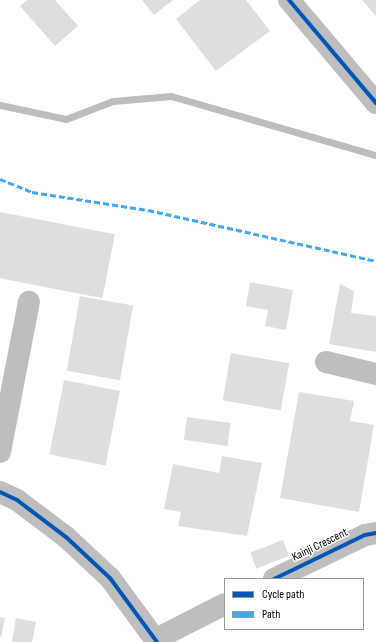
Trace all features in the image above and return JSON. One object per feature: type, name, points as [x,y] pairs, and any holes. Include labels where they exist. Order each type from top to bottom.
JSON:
[{"type":"street","points":[[289,0],[376,103]]},
{"type":"street","points":[[0,452],[30,302]]},
{"type":"street","points":[[326,362],[376,374]]},
{"type":"street","points":[[0,492],[17,500],[66,537],[110,578],[157,641],[224,605]]},
{"type":"street","name":"Kainji Crescent","points":[[276,578],[365,534],[376,533]]},
{"type":"building","points":[[27,0],[55,0],[78,26],[55,46],[20,6]]},
{"type":"building","points":[[142,0],[173,0],[154,15]]},
{"type":"building","points":[[200,0],[246,0],[270,31],[216,71],[176,19]]},
{"type":"building","points":[[362,0],[376,0],[376,16]]},
{"type":"building","points":[[0,212],[115,234],[102,298],[0,278]]},
{"type":"building","points":[[250,282],[293,290],[286,330],[265,326],[268,310],[246,306]]},
{"type":"building","points":[[340,284],[354,291],[351,313],[376,316],[376,352],[329,344]]},
{"type":"building","points":[[80,296],[133,305],[120,380],[67,371]]},
{"type":"building","points":[[231,353],[289,363],[281,411],[223,400]]},
{"type":"building","points":[[64,380],[120,391],[105,465],[49,455]]},
{"type":"building","points":[[299,392],[354,401],[350,421],[374,425],[359,512],[280,498]]},
{"type":"building","points":[[187,417],[231,423],[227,446],[184,440]]},
{"type":"building","points":[[222,456],[262,463],[247,536],[178,526],[181,512],[164,509],[173,464],[219,473]]},
{"type":"building","points":[[283,540],[289,556],[256,568],[250,553]]},
{"type":"building","points":[[0,617],[5,618],[1,637],[0,637]]},
{"type":"building","points":[[16,618],[36,622],[32,642],[12,642]]},
{"type":"waterway","points":[[0,105],[66,119],[113,101],[171,96],[376,155]]},
{"type":"marked path","points":[[0,179],[32,192],[148,210],[376,261]]},
{"type":"cycle path","points":[[289,0],[376,103]]},
{"type":"cycle path","points":[[0,492],[17,500],[66,537],[110,578],[157,642]]},
{"type":"cycle path","points":[[276,578],[365,535],[376,533]]}]
